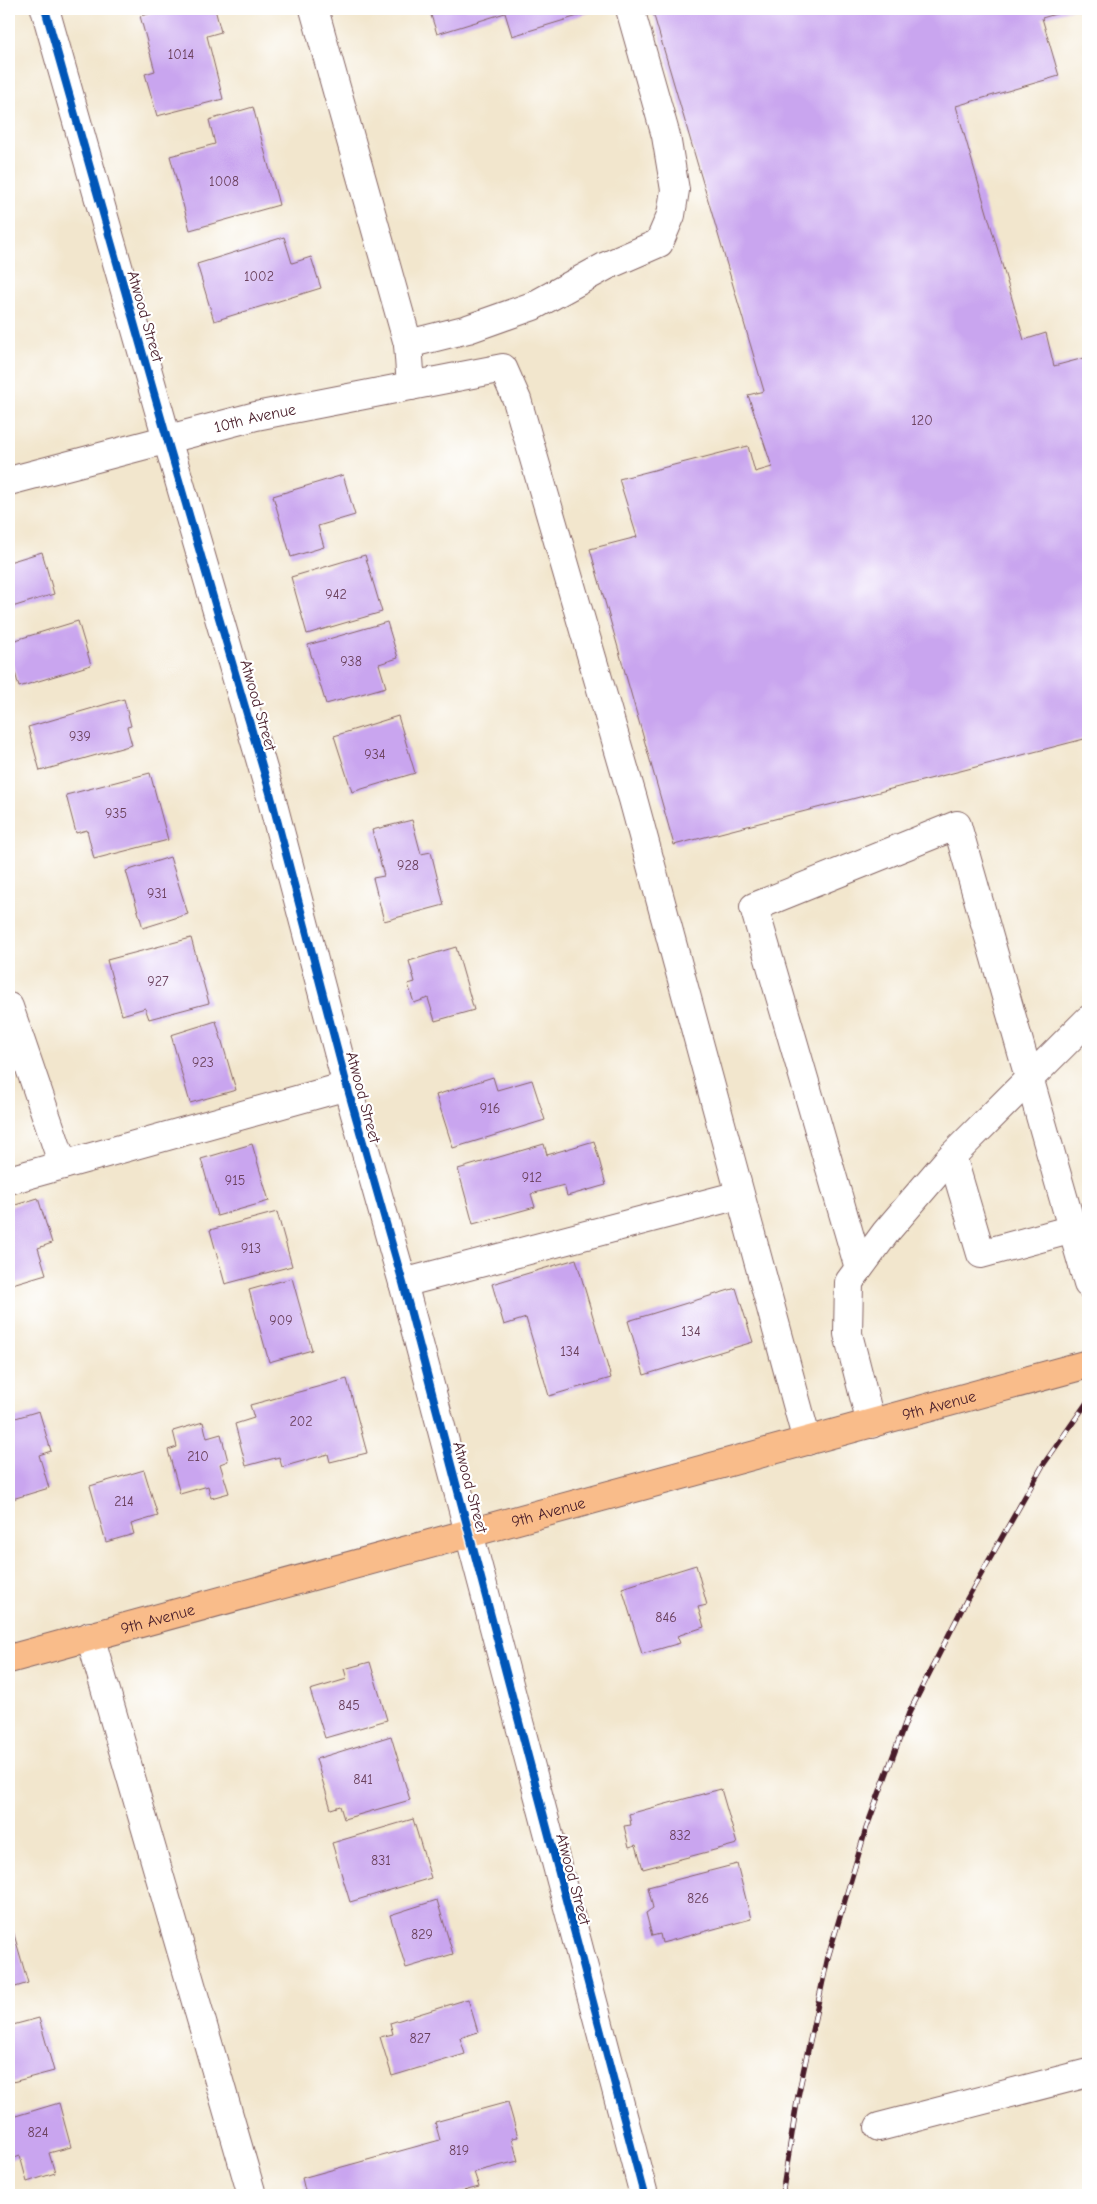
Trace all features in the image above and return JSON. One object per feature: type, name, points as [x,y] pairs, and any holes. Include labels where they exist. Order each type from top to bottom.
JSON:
[{"type":"main road","name":"9th Avenue","points":[[9,1659],[1088,1364]]},
{"type":"street","name":"Atwood Street","points":[[45,9],[166,439],[270,793],[644,2195]]},
{"type":"street","points":[[314,9],[359,176],[408,344],[411,386]]},
{"type":"street","points":[[408,344],[468,329],[533,306],[606,266],[659,244],[671,215],[674,190],[666,136],[630,9]]},
{"type":"street","name":"10th Avenue","points":[[9,481],[256,416],[503,368],[517,400],[633,798],[739,1195]]},
{"type":"street","points":[[859,1268],[754,907],[957,825],[1088,1284]]},
{"type":"street","points":[[9,1007],[63,1165]]},
{"type":"street","points":[[871,1424],[848,1334],[848,1282],[886,1232],[952,1156],[1088,1020]]},
{"type":"street","points":[[9,1180],[347,1086]]},
{"type":"street","points":[[952,1156],[981,1254],[1073,1230]]},
{"type":"street","points":[[402,1283],[739,1195],[807,1441]]},
{"type":"street","points":[[90,1636],[252,2195]]},
{"type":"street","points":[[879,2127],[1088,2073]]},
{"type":"building","points":[[167,9],[215,9],[221,32],[207,36],[223,99],[157,116],[145,74],[155,71],[140,16]]},
{"type":"building","points":[[429,9],[601,9],[512,36],[505,13],[437,34]]},
{"type":"building","points":[[652,9],[1073,9],[1042,18],[1059,76],[956,106],[1024,340],[1046,333],[1054,366],[1088,357],[1088,738],[674,845],[590,549],[637,537],[619,479],[748,446],[755,472],[772,467],[748,395],[764,391]]},
{"type":"building","points":[[253,107],[279,205],[190,230],[170,156],[215,144],[209,120]]},
{"type":"building","points":[[284,237],[292,263],[311,257],[321,288],[214,321],[197,264]]},
{"type":"building","points":[[343,475],[355,515],[318,526],[324,547],[291,557],[273,496]]},
{"type":"building","points":[[42,552],[54,594],[9,608],[9,562]]},
{"type":"building","points":[[365,555],[382,612],[307,634],[291,577]]},
{"type":"building","points":[[78,621],[91,665],[19,687],[9,651],[9,642]]},
{"type":"building","points":[[387,622],[398,658],[379,664],[386,687],[326,704],[308,645]]},
{"type":"building","points":[[124,699],[131,726],[127,727],[132,745],[40,771],[28,727]]},
{"type":"building","points":[[398,716],[415,773],[352,792],[334,736]]},
{"type":"building","points":[[150,773],[168,840],[94,859],[87,830],[76,833],[66,795]]},
{"type":"building","points":[[412,820],[421,854],[431,852],[444,905],[384,921],[373,878],[384,876],[372,830]]},
{"type":"building","points":[[170,857],[188,914],[143,928],[126,871]]},
{"type":"building","points":[[191,938],[209,1003],[149,1019],[145,1008],[122,1015],[107,960]]},
{"type":"building","points":[[456,947],[474,1010],[435,1021],[428,998],[414,1003],[408,984],[415,982],[409,961]]},
{"type":"building","points":[[216,1021],[236,1090],[190,1103],[171,1035]]},
{"type":"building","points":[[493,1077],[497,1090],[532,1080],[545,1120],[453,1148],[436,1095]]},
{"type":"building","points":[[594,1141],[606,1185],[567,1196],[564,1185],[531,1194],[535,1207],[473,1224],[458,1169],[544,1144],[547,1155]]},
{"type":"building","points":[[252,1144],[269,1201],[217,1216],[201,1159]]},
{"type":"building","points":[[38,1198],[52,1243],[38,1248],[46,1274],[9,1285],[9,1245],[12,1244],[9,1235],[9,1207]]},
{"type":"building","points":[[277,1212],[292,1266],[225,1284],[210,1230]]},
{"type":"building","points":[[576,1259],[611,1378],[549,1396],[526,1318],[504,1325],[492,1284]]},
{"type":"building","points":[[292,1278],[312,1350],[269,1362],[249,1290]]},
{"type":"building","points":[[736,1288],[753,1342],[644,1375],[628,1321]]},
{"type":"building","points":[[347,1379],[367,1453],[330,1462],[328,1454],[282,1467],[279,1457],[246,1466],[235,1424],[254,1418],[250,1405]]},
{"type":"building","points":[[39,1411],[51,1451],[39,1455],[49,1488],[9,1500],[9,1420]]},
{"type":"building","points":[[203,1422],[207,1438],[221,1434],[228,1461],[220,1464],[229,1493],[211,1498],[208,1486],[180,1494],[168,1450],[177,1447],[173,1431]]},
{"type":"building","points":[[144,1470],[158,1516],[131,1524],[134,1534],[106,1542],[90,1486]]},
{"type":"building","points":[[696,1565],[707,1605],[698,1607],[704,1627],[677,1636],[680,1643],[642,1654],[622,1588]]},
{"type":"building","points":[[370,1662],[387,1720],[325,1738],[310,1690],[347,1679],[344,1669]]},
{"type":"building","points":[[391,1736],[410,1800],[344,1819],[340,1806],[331,1809],[316,1759]]},
{"type":"building","points":[[721,1789],[737,1844],[643,1869],[636,1845],[629,1847],[624,1826],[631,1825],[629,1814]]},
{"type":"building","points":[[413,1819],[431,1878],[350,1902],[332,1843]]},
{"type":"building","points":[[737,1864],[751,1919],[662,1943],[660,1934],[652,1936],[646,1913],[653,1908],[648,1887]]},
{"type":"building","points":[[437,1900],[453,1954],[406,1968],[390,1915]]},
{"type":"building","points":[[13,1931],[28,1983],[9,1989],[9,1932]]},
{"type":"building","points":[[468,1999],[478,2032],[460,2038],[465,2054],[392,2076],[380,2037],[393,2034],[390,2023]]},
{"type":"building","points":[[39,2018],[54,2071],[9,2083],[9,2026]]},
{"type":"building","points":[[508,2102],[518,2137],[512,2138],[518,2161],[474,2172],[479,2187],[448,2195],[306,2195],[302,2178],[440,2140],[435,2122]]},
{"type":"building","points":[[59,2103],[71,2147],[49,2153],[55,2173],[27,2182],[20,2156],[9,2160],[9,2118]]},
{"type":"railway","points":[[782,2195],[798,2096],[828,1957],[866,1829],[909,1713],[967,1599],[1043,1465],[1088,1401]]},
{"type":"cycle path","points":[[45,9],[270,793],[347,1086],[403,1283],[644,2195]]}]
